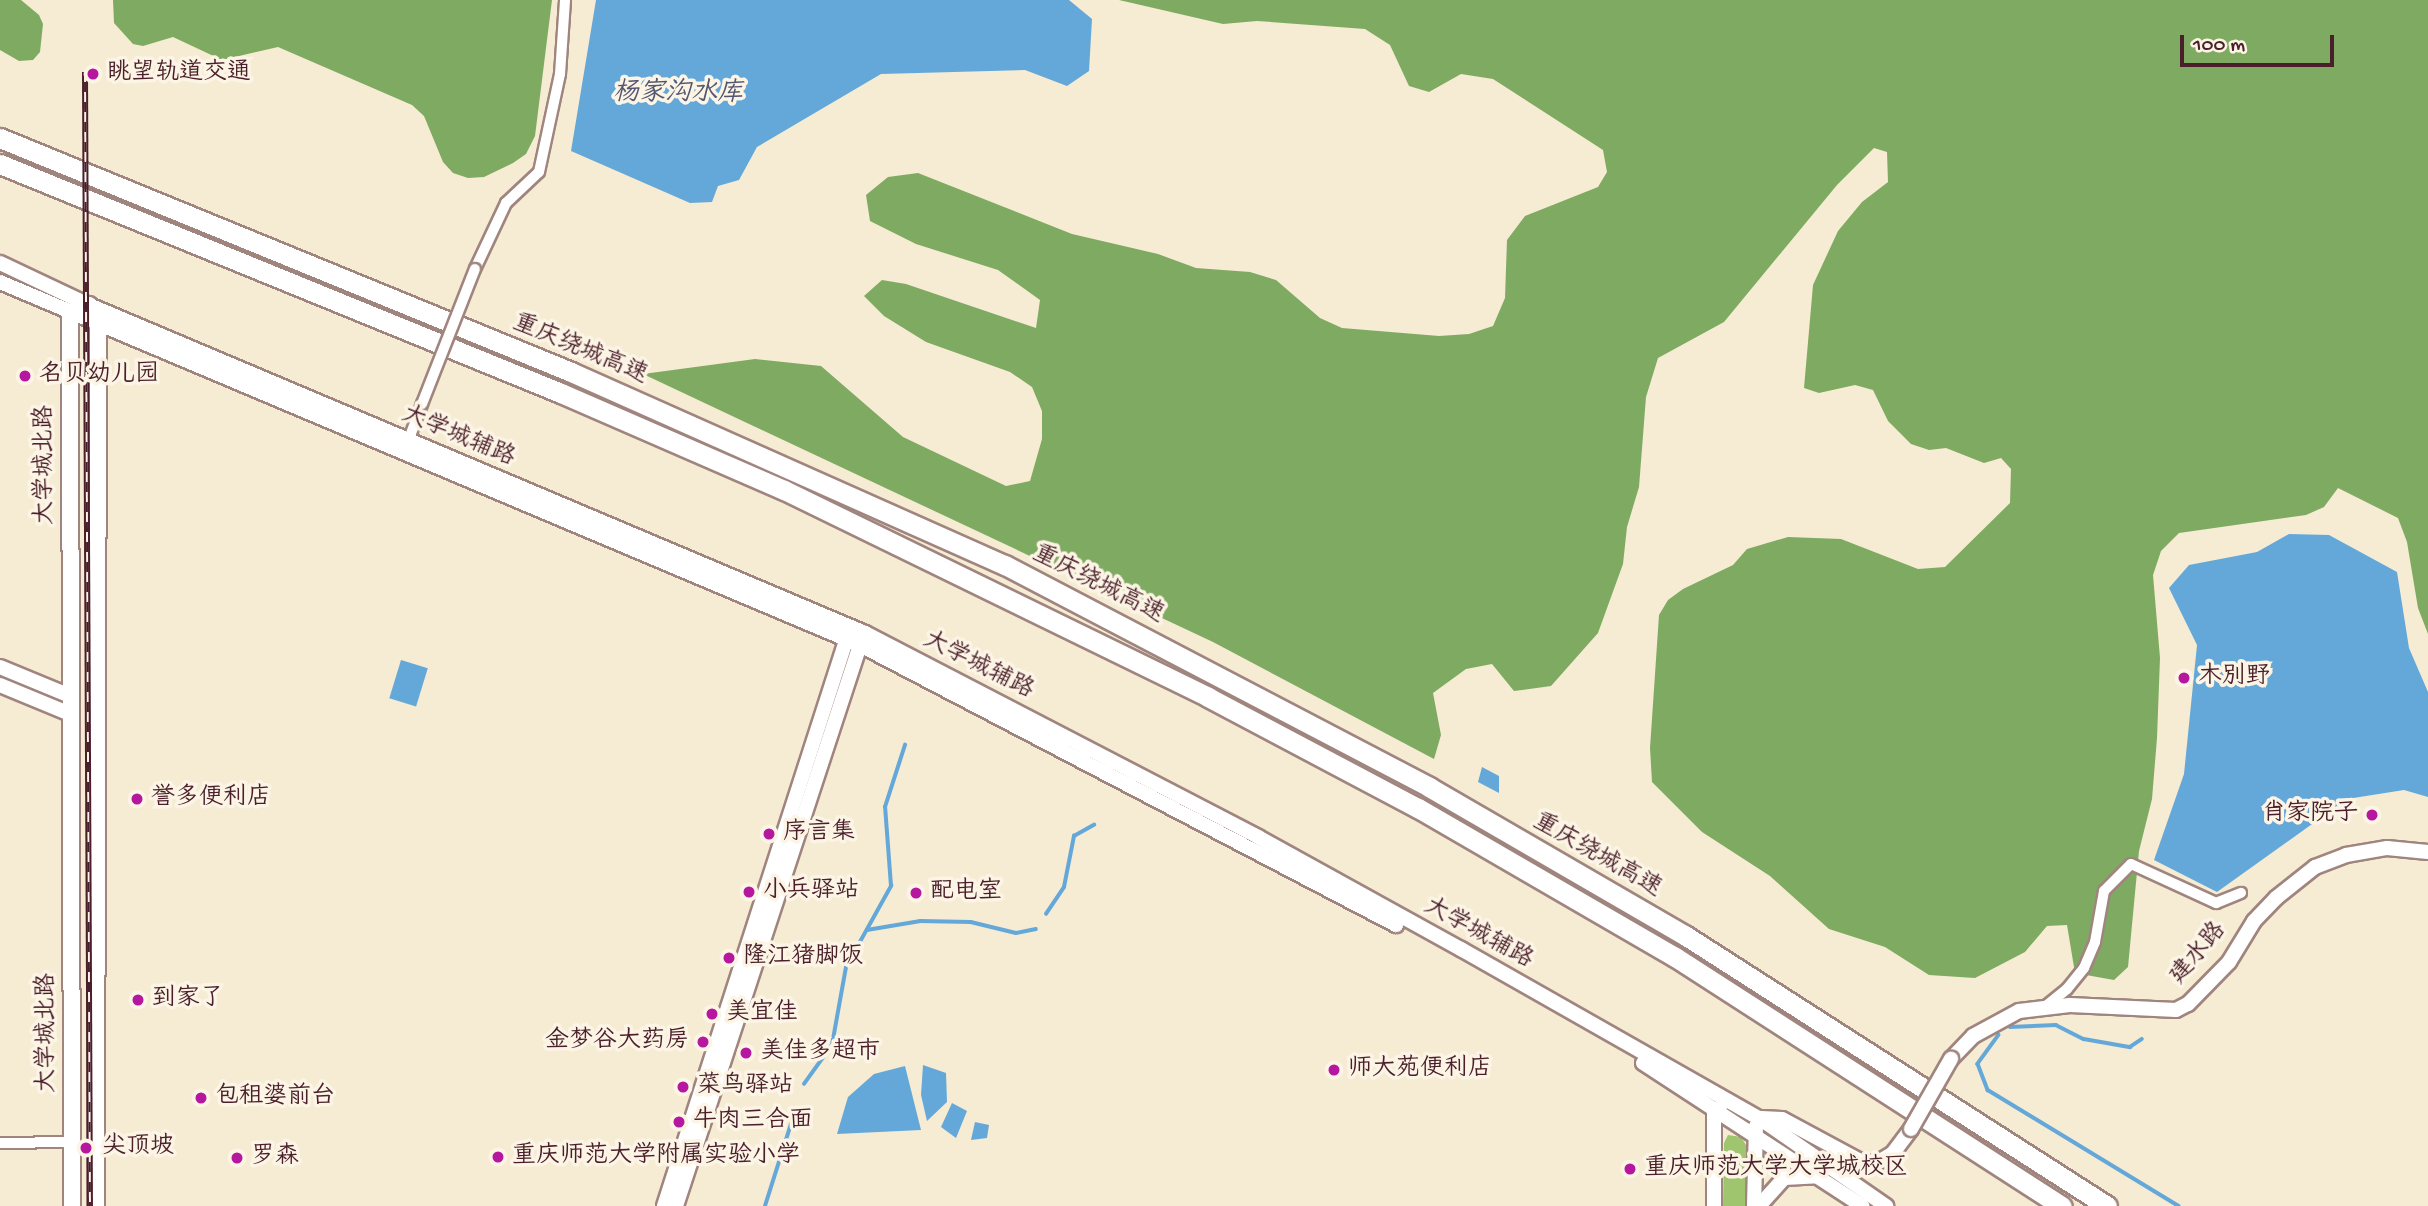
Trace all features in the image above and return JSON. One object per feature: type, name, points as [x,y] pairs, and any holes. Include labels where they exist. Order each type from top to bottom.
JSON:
[{"type":"highway","name":"重庆绕城高速","points":[[0,138],[571,372],[1018,571],[1429,787],[1686,936],[2107,1206]]},
{"type":"highway","name":"重庆绕城高速","points":[[0,164],[548,387],[784,490],[1196,691],[1418,808],[1675,957],[2062,1206]]},
{"type":"main road","points":[[70,312],[89,305]]},
{"type":"main road","name":"大学城北路","points":[[89,305],[98,326],[96,1206]]},
{"type":"main road","name":"大学城北路","points":[[70,312],[68,713],[72,1206]]},
{"type":"street","points":[[406,446],[475,269],[506,203],[539,172],[560,74],[565,0]]},
{"type":"street","name":"大学城辅路","points":[[0,263],[406,446],[855,636],[1258,837],[1759,1118],[1886,1206]]},
{"type":"street","name":"大学城辅路","points":[[0,282],[98,326],[406,446]]},
{"type":"street","points":[[664,1206],[855,636]]},
{"type":"street","points":[[676,1206],[855,636]]},
{"type":"street","name":"大学城辅路","points":[[855,636],[1267,854],[1605,1038],[1862,1206]]},
{"type":"street","points":[[0,667],[68,695]]},
{"type":"street","points":[[0,685],[68,713]]},
{"type":"street","name":"建水路","points":[[1759,1118],[1782,1119],[1858,1160],[1875,1164],[1893,1153],[1911,1129],[1951,1059],[1973,1036],[1994,1023],[2019,1011],[2046,1006],[2176,1010],[2188,1004],[2229,961],[2269,906],[2315,867],[2346,855],[2386,848],[2428,852]]},
{"type":"street","points":[[2046,1006],[2067,989],[2084,968],[2095,942],[2104,891],[2132,864],[2216,903],[2241,893]]},
{"type":"street","points":[[1714,1206],[1714,1109],[1759,1118],[1754,1133],[1756,1206]]},
{"type":"street","points":[[0,1143],[71,1142]]},
{"type":"street","points":[[1756,1206],[1784,1178],[1818,1176]]},
{"type":"green space","points":[[0,0],[21,0],[39,15],[43,24],[40,52],[33,60],[19,61],[0,50]]},
{"type":"green space","points":[[113,0],[552,0],[535,136],[526,154],[513,163],[484,177],[468,178],[453,173],[443,162],[424,116],[412,105],[278,47],[222,60],[173,37],[143,46],[133,44],[114,23]]},
{"type":"green space","points":[[1119,0],[2428,0],[2428,634],[2418,608],[2407,542],[2398,518],[2338,488],[2324,507],[2306,515],[2179,533],[2161,551],[2153,575],[2160,658],[2157,738],[2152,799],[2139,851],[2128,967],[2114,980],[2075,973],[2067,925],[2047,926],[2025,952],[1975,978],[1929,975],[1885,947],[1829,929],[1770,876],[1702,832],[1652,782],[1650,748],[1659,615],[1668,600],[1683,589],[1733,565],[1747,549],[1788,537],[1841,539],[1918,569],[1945,567],[2010,503],[2011,469],[2001,458],[1984,463],[1946,448],[1929,450],[1911,444],[1888,421],[1873,390],[1855,385],[1819,393],[1804,388],[1813,285],[1838,231],[1862,202],[1888,182],[1887,152],[1874,148],[1837,185],[1724,322],[1658,358],[1646,397],[1639,487],[1627,527],[1623,564],[1598,633],[1551,686],[1514,691],[1492,664],[1466,669],[1433,693],[1441,735],[1434,759],[1213,642],[643,374],[755,359],[821,366],[903,437],[1006,486],[1030,481],[1042,439],[1042,411],[1032,387],[1010,372],[926,342],[884,316],[864,296],[882,280],[906,284],[1036,328],[1040,300],[998,270],[916,244],[870,221],[866,195],[888,177],[918,173],[1072,234],[1158,254],[1196,268],[1250,272],[1276,280],[1320,318],[1342,328],[1439,336],[1469,334],[1493,326],[1505,298],[1507,240],[1525,216],[1598,187],[1607,172],[1603,150],[1493,79],[1461,74],[1429,92],[1409,86],[1390,45],[1365,29],[1257,21],[1223,24]]},
{"type":"green space","points":[[1728,1135],[1741,1137],[1748,1148],[1748,1206],[1723,1206],[1724,1143]]},
{"type":"water","name":"杨家沟水库","points":[[596,0],[1069,0],[1092,19],[1089,71],[1067,86],[1025,70],[881,74],[757,147],[739,180],[718,186],[712,202],[690,203],[571,151]]},
{"type":"water","points":[[2289,534],[2329,535],[2397,572],[2409,648],[2428,692],[2428,797],[2404,790],[2347,799],[2217,892],[2154,860],[2184,774],[2197,645],[2169,588],[2189,565],[2257,552]]},
{"type":"water","points":[[401,660],[428,668],[416,706],[389,698]]},
{"type":"water","points":[[1482,767],[1499,776],[1499,793],[1478,782]]},
{"type":"water","points":[[923,1065],[946,1073],[947,1102],[927,1121],[921,1095]]},
{"type":"water","points":[[905,1066],[921,1130],[837,1134],[848,1097],[874,1074]]},
{"type":"water","points":[[952,1103],[967,1111],[956,1138],[941,1127]]},
{"type":"water","points":[[975,1122],[989,1125],[987,1138],[971,1140]]},
{"type":"waterway","points":[[804,1084],[832,1045],[846,967],[891,886],[885,807],[905,745]]},
{"type":"waterway","points":[[1046,914],[1064,887],[1074,836],[1094,825]]},
{"type":"waterway","points":[[867,930],[920,921],[971,922],[1016,933],[1036,929]]},
{"type":"waterway","points":[[2010,1027],[2056,1025],[2084,1039],[2130,1047],[2142,1039]]},
{"type":"waterway","points":[[1999,1035],[1978,1064],[1988,1090],[2179,1206]]},
{"type":"waterway","points":[[765,1206],[791,1124]]},
{"type":"railway","points":[[85,72],[90,1206]]},
{"type":"place","name":"眺望轨道交通","points":[[93,74]]},
{"type":"place","name":"名贝幼儿园","points":[[25,376]]},
{"type":"place","name":"木别野","points":[[2184,678]]},
{"type":"place","name":"誉多便利店","points":[[137,799]]},
{"type":"place","name":"肖家院子","points":[[2372,815]]},
{"type":"place","name":"序言集","points":[[769,834]]},
{"type":"place","name":"小兵驿站","points":[[749,892]]},
{"type":"place","name":"配电室","points":[[916,893]]},
{"type":"place","name":"隆江猪脚饭","points":[[729,958]]},
{"type":"place","name":"到家了","points":[[138,1000]]},
{"type":"place","name":"美宜佳","points":[[712,1014]]},
{"type":"place","name":"金梦谷大药房","points":[[703,1042]]},
{"type":"place","name":"美佳多超市","points":[[746,1053]]},
{"type":"place","name":"师大苑便利店","points":[[1334,1070]]},
{"type":"place","name":"菜鸟驿站","points":[[683,1087]]},
{"type":"place","name":"包租婆前台","points":[[201,1098]]},
{"type":"place","name":"牛肉三合面","points":[[679,1122]]},
{"type":"place","name":"尖顶坡","points":[[86,1148]]},
{"type":"place","name":"重庆师范大学附属实验小学","points":[[498,1157]]},
{"type":"place","name":"罗森","points":[[237,1158]]},
{"type":"place","name":"重庆师范大学大学城校区","points":[[1630,1169]]}]
